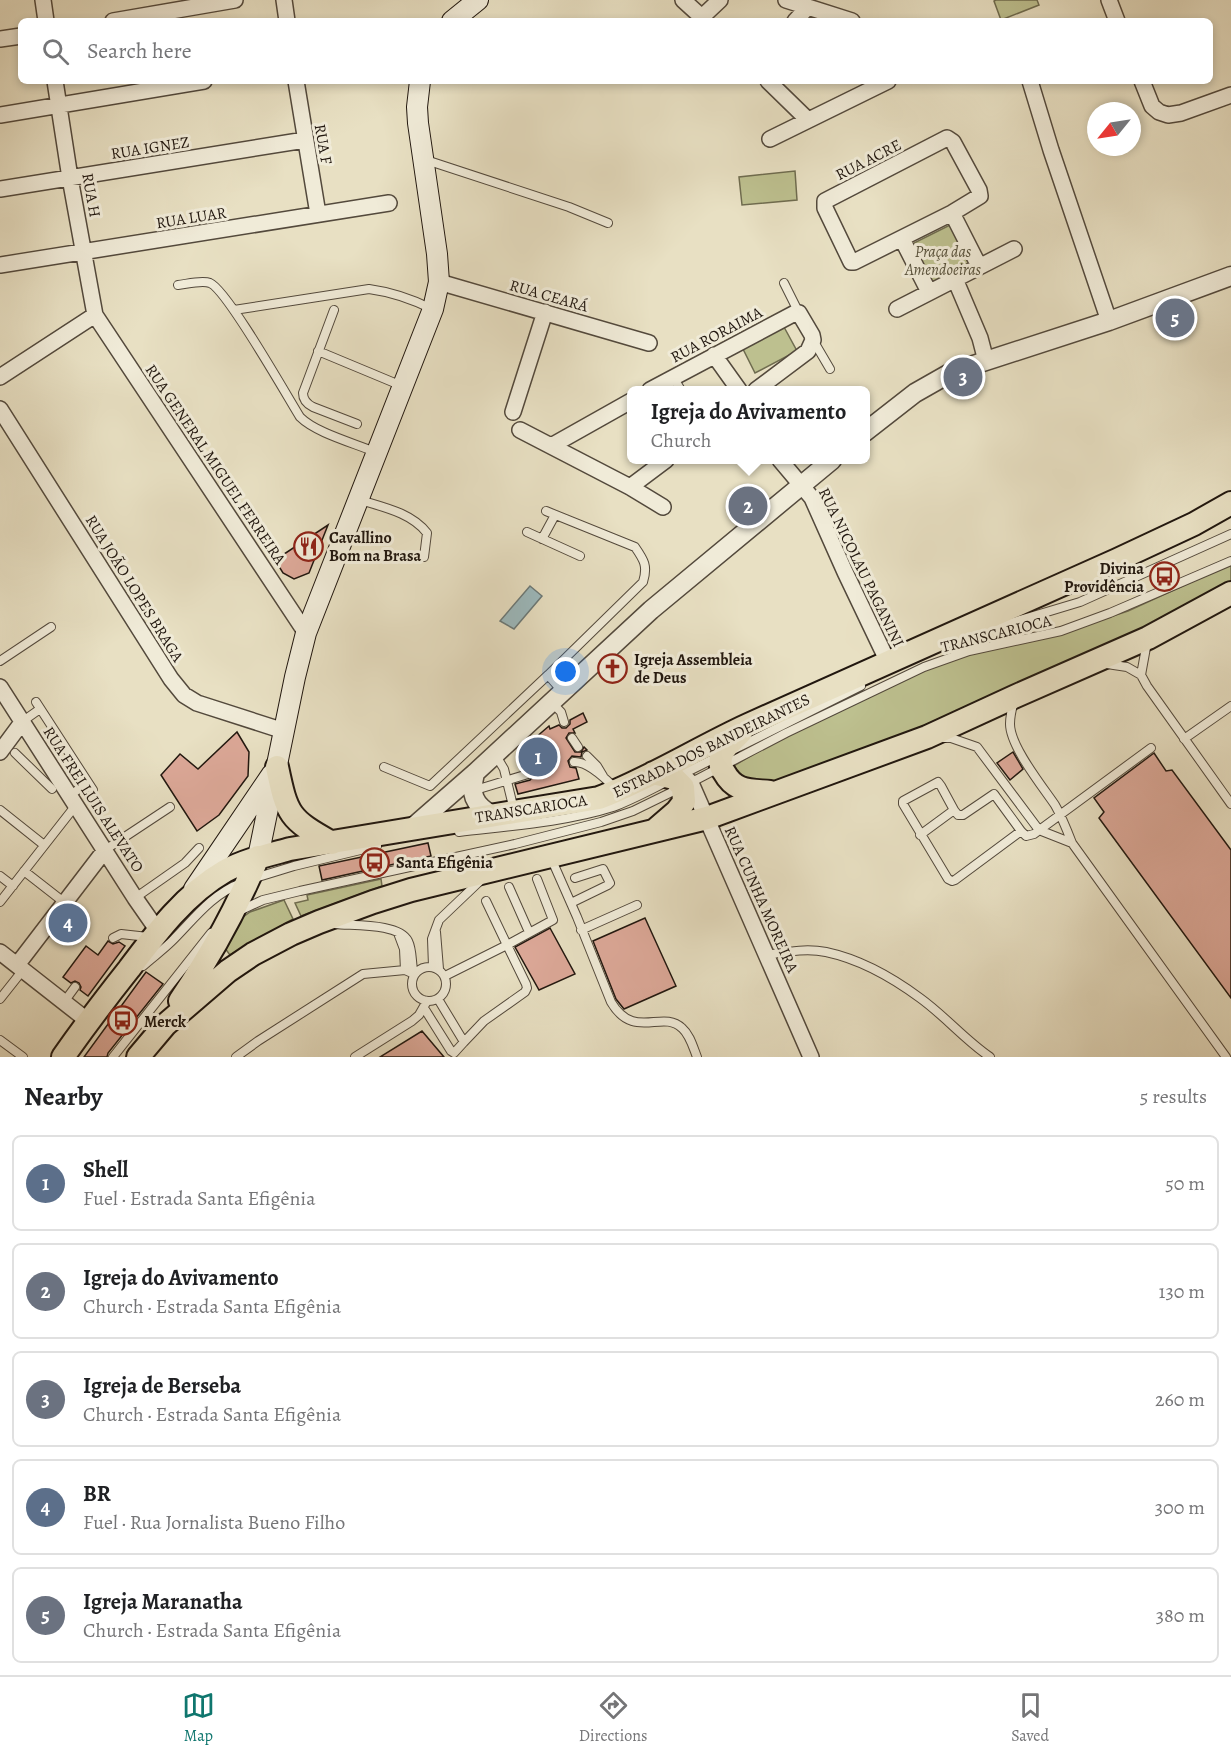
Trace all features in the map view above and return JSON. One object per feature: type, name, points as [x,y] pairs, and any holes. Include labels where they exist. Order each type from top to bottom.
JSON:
[{"type":"main road","points":[[456,18],[478,0]]},
{"type":"main road","points":[[138,1057],[165,1025],[207,960],[249,880],[258,857],[306,633],[433,309],[439,282],[437,254],[422,159],[417,107],[420,84]]},
{"type":"main road","name":"ESTRADA DOS BANDEIRANTES","points":[[63,1057],[155,934],[189,897],[208,881],[226,871],[258,857],[290,849],[599,798],[612,785],[675,777],[748,725],[1127,555],[1194,524],[1231,503]]},
{"type":"main road","points":[[165,1025],[222,976],[245,960],[273,943],[319,922],[411,890],[707,818],[927,737],[1148,638],[1231,594]]},
{"type":"main road","points":[[748,725],[727,747],[721,762],[729,781],[738,788],[775,792]]},
{"type":"main road","points":[[277,767],[284,801],[291,814],[303,826],[332,843]]},
{"type":"main road","points":[[189,897],[277,767]]},
{"type":"main road","points":[[651,832],[677,812],[684,802],[675,777]]},
{"type":"street","points":[[44,0],[46,18]]},
{"type":"street","points":[[130,18],[235,0]]},
{"type":"street","points":[[284,0],[287,18]]},
{"type":"street","points":[[683,0],[703,18]]},
{"type":"street","points":[[705,18],[720,0]]},
{"type":"street","points":[[786,0],[843,18]]},
{"type":"street","points":[[1109,0],[1116,18]]},
{"type":"street","points":[[798,18],[808,7]]},
{"type":"street","points":[[0,39],[18,36]]},
{"type":"street","name":"RUA H","points":[[55,84],[95,315]]},
{"type":"street","points":[[0,115],[187,84]]},
{"type":"street","name":"RUA F","points":[[296,84],[318,214]]},
{"type":"street","points":[[771,84],[808,120]]},
{"type":"street","points":[[770,140],[882,84]]},
{"type":"street","points":[[1031,84],[1109,321]]},
{"type":"street","points":[[1143,84],[1152,106],[1168,116],[1231,95]]},
{"type":"street","name":"RUA ACRE","points":[[949,138],[980,193],[978,198],[952,213],[852,262],[825,208],[825,201],[949,138]]},
{"type":"street","name":"RUA IGNEZ","points":[[0,189],[305,140]]},
{"type":"street","name":"RUA LUAR","points":[[0,265],[388,203]]},
{"type":"street","points":[[952,213],[979,266]]},
{"type":"street","points":[[902,239],[929,292]]},
{"type":"street","points":[[897,309],[1014,249]]},
{"type":"street","points":[[870,428],[915,393],[952,372],[1109,321],[1231,276]]},
{"type":"street","points":[[955,279],[980,338],[986,361]]},
{"type":"street","name":"RUA CEARÁ","points":[[439,282],[649,343]]},
{"type":"street","points":[[513,412],[545,312]]},
{"type":"street","points":[[761,386],[808,351],[813,340],[812,335],[798,313]]},
{"type":"street","name":"RUA RORAIMA","points":[[677,384],[714,355],[798,313]]},
{"type":"street","points":[[0,377],[95,315]]},
{"type":"street","name":"RUA GENERAL MIGUEL FERREIRA","points":[[95,315],[306,633]]},
{"type":"street","points":[[714,355],[737,386]]},
{"type":"street","points":[[550,446],[627,403]]},
{"type":"street","name":"RUA JOÃO LOPES BRAGA","points":[[0,409],[171,680],[197,704],[284,731]]},
{"type":"street","points":[[520,430],[630,487],[663,507]]},
{"type":"street","points":[[630,487],[660,464]]},
{"type":"street","name":"RUA NICOLAU PAGANINI","points":[[784,464],[812,498],[888,663]]},
{"type":"street","points":[[412,828],[475,773],[651,610],[826,464]]},
{"type":"street","name":"RUA FREI LUIS ALEVATO","points":[[0,687],[105,850],[155,934]]},
{"type":"street","points":[[7,752],[23,721]]},
{"type":"street","points":[[475,773],[472,791],[477,805],[492,815]]},
{"type":"street","name":"RUA CUNHA MOREIRA","points":[[675,777],[707,818],[811,1057]]},
{"type":"street","points":[[20,967],[105,850]]},
{"type":"street","points":[[0,952],[88,1022]]},
{"type":"lane","points":[[422,159],[568,207],[608,223]]},
{"type":"lane","points":[[178,285],[204,282],[211,283],[217,288],[234,310],[300,417],[306,423],[377,453]]},
{"type":"lane","points":[[784,283],[798,313]]},
{"type":"lane","points":[[234,310],[369,289],[415,301],[433,309]]},
{"type":"lane","points":[[334,310],[303,397],[309,405],[357,424]]},
{"type":"lane","points":[[813,340],[830,369]]},
{"type":"lane","points":[[318,351],[404,386]]},
{"type":"lane","points":[[359,499],[394,511],[421,525],[427,533],[424,557]]},
{"type":"lane","points":[[384,767],[430,786],[643,582],[646,571],[643,559],[635,547],[546,511]]},
{"type":"lane","points":[[543,539],[555,514]]},
{"type":"lane","points":[[527,532],[580,556]]},
{"type":"lane","name":"TRANSCARIOCA","points":[[980,633],[1080,602],[1231,534]]},
{"type":"lane","name":"TRANSCARIOCA","points":[[454,833],[533,823],[591,813],[615,806],[675,777],[721,762],[786,733],[924,667],[969,651],[1061,631],[1110,613],[1231,561]]},
{"type":"lane","points":[[0,661],[51,627]]},
{"type":"lane","points":[[1148,638],[1142,675],[1147,686],[1231,804]]},
{"type":"lane","points":[[1091,662],[1120,665],[1142,675]]},
{"type":"lane","points":[[548,675],[564,722]]},
{"type":"lane","name":"TRANSCARIOCA","points":[[113,1057],[208,937],[231,916],[263,900],[515,844],[601,822],[633,811],[675,777],[721,762],[751,742],[869,683]]},
{"type":"lane","points":[[1016,696],[1011,711],[1012,732],[1026,763],[1060,814],[1072,843],[1226,1057]]},
{"type":"lane","points":[[0,902],[44,845],[73,800],[90,786],[38,706],[23,721]]},
{"type":"lane","points":[[1184,739],[1231,706]]},
{"type":"lane","points":[[927,737],[951,738],[977,747],[1039,830],[1072,843]]},
{"type":"lane","points":[[572,738],[578,747]]},
{"type":"lane","points":[[1021,831],[952,881],[948,879],[920,835],[903,801],[938,782],[958,815],[994,794],[1026,836],[1034,834],[1151,748]]},
{"type":"lane","points":[[7,752],[33,771],[52,789]]},
{"type":"lane","points":[[495,754],[504,769],[515,812]]},
{"type":"lane","points":[[588,756],[612,785]]},
{"type":"lane","points":[[33,771],[48,761]]},
{"type":"lane","points":[[574,762],[584,764],[612,785]]},
{"type":"lane","points":[[472,791],[528,774]]},
{"type":"lane","points":[[105,850],[170,807]]},
{"type":"lane","points":[[0,810],[44,845]]},
{"type":"lane","points":[[920,835],[954,810]]},
{"type":"lane","points":[[135,975],[172,941],[214,897],[230,888],[294,866],[382,845]]},
{"type":"lane","points":[[135,898],[185,863],[199,848]]},
{"type":"lane","points":[[551,857],[617,1012],[625,1019],[634,1022],[672,1022],[681,1026],[688,1034],[698,1057]]},
{"type":"lane","points":[[571,903],[610,883],[603,869],[574,878]]},
{"type":"lane","points":[[24,871],[65,903]]},
{"type":"lane","points":[[355,1057],[412,1021],[425,1005],[443,995],[446,989],[439,971],[432,939],[435,930],[439,920],[490,871]]},
{"type":"lane","points":[[0,876],[13,886]]},
{"type":"lane","points":[[486,901],[507,945],[527,988],[525,992],[484,1021],[454,1053],[422,1000],[413,991],[414,974],[426,966],[439,971],[507,945],[552,921],[554,918],[537,879]]},
{"type":"lane","points":[[509,887],[529,932]]},
{"type":"lane","points":[[581,930],[637,905]]},
{"type":"lane","points":[[319,922],[385,928],[403,934],[410,948],[414,974]]},
{"type":"lane","points":[[397,932],[404,949],[405,970]]},
{"type":"lane","points":[[113,938],[121,934],[155,934]]},
{"type":"lane","points":[[766,956],[793,951],[814,951],[850,959],[890,978],[920,998],[990,1057]]},
{"type":"lane","points":[[0,999],[20,967]]},
{"type":"lane","points":[[236,1057],[363,974],[405,970],[414,974]]},
{"type":"lane","points":[[64,1002],[75,987]]},
{"type":"lane","points":[[438,999],[464,1042]]},
{"type":"lane","points":[[0,1040],[23,1057]]},
{"type":"green space","points":[[1037,0],[1039,5],[1006,18],[1000,18],[994,1]]},
{"type":"green space","points":[[795,171],[797,200],[742,205],[739,177]]},
{"type":"green space","name":"Praça das Amendoeiras","points":[[952,224],[978,275],[934,297],[908,246]]},
{"type":"green space","points":[[784,327],[797,351],[755,373],[743,349]]},
{"type":"green space","points":[[1231,564],[1231,587],[1191,608],[891,740],[759,793],[727,770],[767,746],[934,666],[978,651],[1051,636],[1128,611]]},
{"type":"green space","points":[[381,879],[382,886],[301,916],[295,903],[308,900],[307,895]]},
{"type":"green space","points":[[284,900],[293,919],[230,955],[224,947],[239,920],[250,912]]},
{"type":"water","points":[[530,586],[542,596],[514,629],[500,621]]},
{"type":"building","name":"Cavallino Bom na Brasa","points":[[328,525],[309,573],[294,579],[283,573],[275,560]]},
{"type":"building","points":[[583,713],[587,722],[573,729],[575,733],[569,733],[566,738],[575,752],[581,752],[584,747],[587,750],[582,752],[581,757],[572,756],[568,761],[570,767],[576,768],[579,779],[518,794],[515,784],[530,780],[534,775],[532,769],[527,768],[520,751],[549,726],[550,729],[559,725],[566,728],[570,720]]},
{"type":"building","points":[[237,732],[249,752],[248,776],[219,815],[197,831],[161,775],[180,754],[198,769]]},
{"type":"building","points":[[1013,752],[1023,769],[1010,780],[997,763]]},
{"type":"building","points":[[1154,753],[1166,771],[1172,770],[1231,850],[1231,998],[1099,818],[1104,812],[1094,798]]},
{"type":"building","name":"Santa Efigênia","points":[[428,843],[431,856],[322,880],[319,866]]},
{"type":"building","points":[[645,918],[676,986],[624,1009],[616,999],[593,941]]},
{"type":"building","points":[[550,928],[575,974],[539,990],[515,947]]},
{"type":"building","points":[[108,941],[113,944],[119,942],[125,946],[88,996],[80,990],[79,983],[75,981],[71,983],[63,977],[86,946],[98,955]]},
{"type":"building","name":"Merck","points":[[146,972],[163,984],[107,1057],[84,1057]]},
{"type":"building","points":[[422,1031],[444,1057],[380,1057]]},
{"type":"place","name":"Igreja Maranatha","points":[[1175,318]]},
{"type":"place","name":"Igreja de Berseba","points":[[963,377]]},
{"type":"place","name":"Igreja do Avivamento","points":[[748,506]]},
{"type":"place","name":"Cavallino Bom na Brasa","points":[[308,546]]},
{"type":"place","name":"Divina Providência","points":[[1165,577]]},
{"type":"place","name":"Igreja Assembleia de Deus","points":[[613,668]]},
{"type":"place","name":"Shell","points":[[538,757]]},
{"type":"place","name":"Santa Efigênia","points":[[375,862]]},
{"type":"place","name":"BR","points":[[68,923]]},
{"type":"place","name":"Merck","points":[[123,1021]]}]
